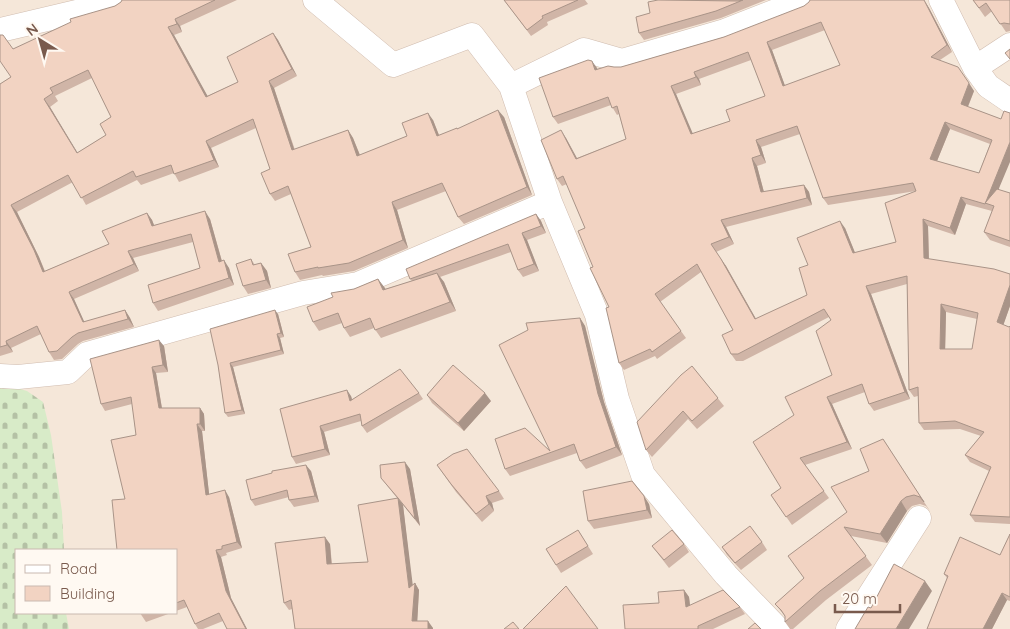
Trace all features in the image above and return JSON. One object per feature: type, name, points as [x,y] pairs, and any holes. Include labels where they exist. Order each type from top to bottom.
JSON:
[{"type":"street","points":[[0,30],[85,10],[116,0]]},
{"type":"street","points":[[315,0],[393,64],[472,34],[511,86],[550,202],[597,315],[617,399],[643,475],[726,575],[778,629]]},
{"type":"street","points":[[511,86],[584,50],[622,62],[725,31],[804,0]]},
{"type":"street","points":[[941,0],[975,68],[988,86],[1010,101]]},
{"type":"street","points":[[975,68],[1010,45]]},
{"type":"street","points":[[0,376],[18,378],[68,372],[87,354],[303,292],[358,284],[550,202]]},
{"type":"street","points":[[848,629],[919,518]]},
{"type":"shaded area","points":[[0,0],[1010,0],[1010,629],[0,629]]},
{"type":"green space","points":[[0,383],[27,391],[43,402],[51,435],[62,512],[64,549],[15,549],[15,614],[66,614],[69,629],[0,629]]},
{"type":"building","points":[[122,0],[215,0],[175,19],[177,24],[168,27],[206,97],[238,82],[227,57],[273,33],[292,69],[269,81],[292,150],[348,130],[357,156],[407,136],[402,123],[428,113],[437,136],[498,110],[527,187],[458,217],[442,183],[392,202],[403,240],[349,263],[295,272],[288,254],[311,247],[288,186],[270,194],[261,173],[270,169],[253,119],[206,141],[214,160],[174,174],[171,165],[136,177],[133,171],[81,198],[68,175],[11,205],[43,272],[109,244],[102,231],[147,213],[152,226],[205,211],[219,262],[224,260],[229,278],[153,303],[148,285],[200,268],[191,234],[128,251],[134,264],[69,292],[83,322],[125,310],[128,319],[78,333],[57,351],[49,352],[37,326],[6,341],[7,345],[0,347],[0,84],[11,77],[0,61],[0,35],[3,35],[13,49],[71,22],[70,19],[115,6]],"holes":[[[88,70],[111,117],[100,124],[106,135],[77,153],[44,99],[53,93],[50,88]]]},
{"type":"building","points":[[504,0],[578,0],[542,16],[543,18],[527,30]]},
{"type":"building","points":[[658,0],[743,0],[716,11],[639,33],[636,17],[650,13],[648,2]]},
{"type":"building","points":[[810,0],[924,0],[947,45],[931,57],[958,67],[969,83],[961,104],[1001,119],[1004,111],[1010,113],[1010,142],[985,204],[961,197],[950,228],[923,219],[924,258],[994,269],[1010,274],[1010,285],[997,322],[1010,326],[1010,517],[970,515],[991,467],[965,455],[984,432],[955,421],[919,423],[918,387],[909,390],[907,276],[866,286],[905,392],[869,404],[862,384],[827,397],[847,442],[800,458],[824,491],[786,517],[771,495],[781,488],[753,442],[794,415],[785,397],[832,375],[816,331],[831,320],[824,309],[738,354],[731,354],[722,335],[733,330],[697,264],[655,294],[681,331],[652,352],[650,349],[619,363],[606,308],[609,307],[590,268],[593,267],[578,231],[585,228],[563,176],[557,179],[541,140],[561,130],[576,159],[626,139],[617,106],[612,108],[608,97],[553,117],[539,78],[588,60],[592,61],[595,70],[608,66],[621,67],[724,37],[804,6]],"holes":[[[821,22],[840,65],[783,86],[767,42]],[[748,52],[765,96],[726,110],[730,121],[691,134],[671,86],[696,77],[694,72]],[[945,122],[992,140],[979,173],[930,159]],[[797,126],[823,198],[913,183],[916,191],[885,203],[896,242],[853,253],[840,221],[797,238],[808,265],[799,268],[807,295],[755,319],[711,244],[729,237],[721,220],[807,198],[804,185],[761,192],[752,158],[761,155],[756,140]],[[941,304],[978,313],[972,349],[940,349]]]},
{"type":"building","points":[[973,0],[1010,0],[1010,24],[1000,24],[986,3],[979,8]]},
{"type":"building","points":[[1010,49],[1010,59],[1005,53]]},
{"type":"building","points":[[997,189],[1010,193],[1010,241],[984,232],[994,206],[985,203]]},
{"type":"building","points":[[536,214],[541,226],[522,233],[534,264],[518,270],[508,244],[410,279],[406,269]]},
{"type":"building","points":[[251,259],[253,265],[261,263],[266,280],[243,286],[236,264]]},
{"type":"building","points":[[437,273],[450,302],[375,330],[370,318],[344,328],[338,313],[313,322],[307,307],[333,297],[331,293],[354,289],[378,279],[383,290]]},
{"type":"building","points":[[275,310],[281,333],[277,334],[281,350],[230,363],[242,410],[225,413],[218,365],[210,329]]},
{"type":"building","points":[[580,318],[598,394],[616,447],[580,461],[574,444],[505,469],[495,439],[525,428],[550,451],[499,345],[528,330],[526,323]]},
{"type":"building","points":[[159,340],[163,365],[152,367],[159,408],[200,408],[200,424],[197,424],[206,495],[225,490],[237,542],[222,546],[222,549],[216,550],[226,591],[246,629],[227,629],[219,613],[195,624],[184,600],[178,602],[178,549],[117,549],[112,500],[125,499],[111,440],[136,435],[131,397],[101,404],[90,359]]},
{"type":"building","points":[[453,365],[485,393],[458,423],[427,395]]},
{"type":"building","points":[[692,366],[718,398],[692,421],[683,411],[646,450],[637,422],[681,375]]},
{"type":"building","points":[[400,369],[419,393],[362,426],[360,414],[320,426],[325,449],[292,457],[280,409],[347,390],[350,401]]},
{"type":"building","points":[[883,439],[924,502],[920,497],[914,495],[906,497],[901,501],[880,534],[844,527],[866,556],[820,591],[785,622],[785,616],[775,604],[804,578],[788,556],[847,512],[831,487],[869,471],[860,449]]},
{"type":"building","points":[[467,449],[499,491],[486,496],[489,504],[476,514],[437,465],[453,454]]},
{"type":"building","points":[[405,462],[415,519],[381,478],[380,465]]},
{"type":"building","points":[[306,465],[315,496],[289,500],[287,490],[251,500],[246,480],[272,473],[272,471]]},
{"type":"building","points":[[632,481],[644,496],[647,510],[588,521],[583,491]]},
{"type":"building","points":[[398,498],[409,588],[415,583],[412,621],[428,621],[428,629],[295,629],[291,600],[284,603],[275,543],[325,537],[327,564],[368,562],[358,505]]},
{"type":"building","points":[[750,526],[762,542],[735,563],[722,547]]},
{"type":"building","points":[[578,530],[588,546],[556,565],[546,549]]},
{"type":"building","points":[[672,530],[684,544],[664,560],[652,546]]},
{"type":"building","points":[[1010,534],[1010,597],[1002,593],[983,629],[927,629],[948,576],[944,574],[960,537],[1000,555]]},
{"type":"building","points":[[894,564],[925,581],[896,629],[855,629],[868,607],[871,608]]},
{"type":"building","points":[[566,586],[598,629],[523,629]]},
{"type":"building","points":[[684,590],[686,607],[723,590],[740,607],[698,626],[698,629],[625,629],[623,605],[659,603],[658,592]]},
{"type":"building","points":[[513,622],[519,629],[504,629]]},
{"type":"building","points":[[755,623],[761,629],[748,629]]}]
